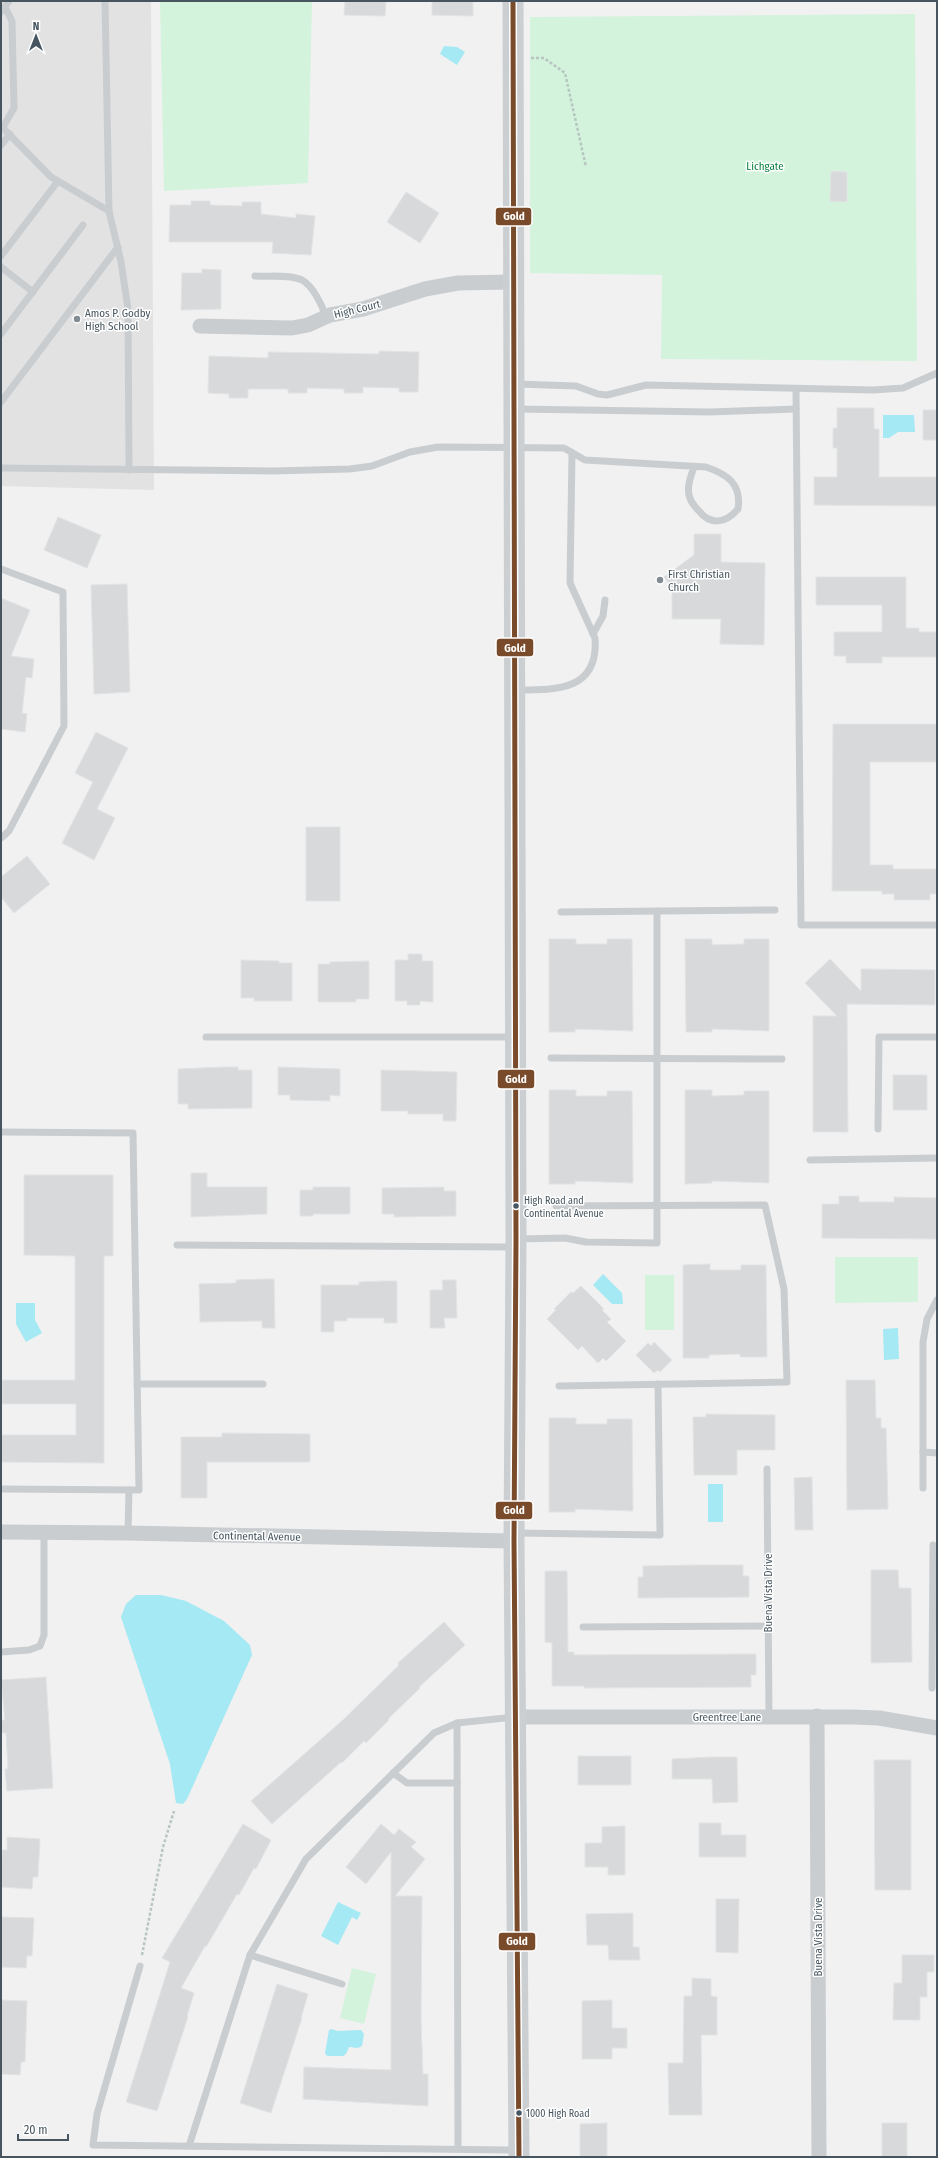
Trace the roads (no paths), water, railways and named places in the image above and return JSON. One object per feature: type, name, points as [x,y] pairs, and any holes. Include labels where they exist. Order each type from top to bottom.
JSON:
[{"type":"street","points":[[513,1],[516,1037],[514,1537],[519,2153]]},
{"type":"street","name":"High Court","points":[[200,326],[292,328],[308,325],[326,317],[363,309],[425,289],[458,283],[514,282]]},
{"type":"street","name":"Continental Avenue","points":[[1,1532],[514,1537]]},
{"type":"street","name":"Greentree Lane","points":[[516,1717],[817,1716],[879,1718],[937,1728]]},
{"type":"street","name":"Buena Vista Drive","points":[[817,1716],[819,2157]]},
{"type":"lane","points":[[104,1],[109,211],[118,247],[128,309],[129,470]]},
{"type":"lane","points":[[5,7],[12,21],[14,108],[2,127],[58,181],[109,211]]},
{"type":"lane","points":[[1,145],[10,134]]},
{"type":"lane","points":[[1,256],[58,181]]},
{"type":"lane","points":[[1,334],[83,225]]},
{"type":"lane","points":[[1,402],[118,247]]},
{"type":"lane","points":[[1,267],[33,292]]},
{"type":"lane","points":[[255,276],[302,280],[309,287],[323,307],[326,317]]},
{"type":"lane","points":[[514,384],[576,386],[598,394],[607,395],[646,385],[873,390],[903,388],[937,374]]},
{"type":"lane","points":[[796,389],[801,925],[937,925]]},
{"type":"lane","points":[[514,409],[710,412],[796,409]]},
{"type":"lane","points":[[1,468],[273,471],[350,469],[372,466],[410,452],[438,447],[564,448],[585,460],[706,467],[720,472],[731,479],[736,486],[739,501],[738,509],[725,520],[717,522],[708,519],[695,507],[689,496],[689,484],[694,467]]},
{"type":"lane","points":[[515,690],[549,690],[574,685],[586,676],[593,663],[596,648],[593,634],[570,583],[572,453]]},
{"type":"lane","points":[[1,569],[63,592],[64,726],[9,831],[1,838]]},
{"type":"lane","points":[[593,634],[603,616],[604,600]]},
{"type":"lane","points":[[561,912],[775,910]]},
{"type":"lane","points":[[177,1245],[516,1243],[565,1238],[586,1242],[657,1243],[657,911]]},
{"type":"lane","points":[[206,1037],[516,1037]]},
{"type":"lane","points":[[878,1128],[879,1037],[937,1037]]},
{"type":"lane","points":[[551,1058],[782,1059]]},
{"type":"lane","points":[[1,1132],[133,1133],[139,1490],[1,1490]]},
{"type":"lane","points":[[810,1160],[937,1158]]},
{"type":"lane","points":[[556,1206],[765,1205],[784,1289],[787,1382],[560,1386]]},
{"type":"lane","points":[[923,1488],[923,1342],[927,1320],[937,1300]]},
{"type":"lane","points":[[138,1384],[263,1384]]},
{"type":"lane","points":[[514,1537],[660,1535],[658,1384]]},
{"type":"lane","points":[[923,1452],[937,1453]]},
{"type":"lane","name":"Buena Vista Drive","points":[[767,1469],[768,1717]]},
{"type":"lane","points":[[128,1533],[129,1490]]},
{"type":"lane","points":[[1,1652],[29,1650],[40,1646],[44,1636],[44,1533]]},
{"type":"lane","points":[[932,1688],[935,1643],[934,1545]]},
{"type":"lane","points":[[583,1626],[768,1626]]},
{"type":"lane","points":[[189,2146],[250,1954],[306,1859],[434,1733],[457,1723],[516,1717]]},
{"type":"lane","points":[[457,1723],[458,2149]]},
{"type":"lane","points":[[393,1773],[407,1783],[458,1783]]},
{"type":"lane","points":[[250,1954],[342,1984]]},
{"type":"lane","points":[[140,1966],[98,2114],[93,2145],[458,2149],[519,2153]]},
{"type":"water","points":[[444,46],[457,47],[465,52],[457,65],[440,54]]},
{"type":"water","points":[[883,415],[914,415],[915,432],[898,432],[889,438],[883,438]]},
{"type":"water","points":[[603,1274],[622,1293],[623,1304],[612,1304],[593,1285]]},
{"type":"water","points":[[16,1303],[35,1303],[35,1320],[42,1333],[26,1342],[16,1324]]},
{"type":"water","points":[[898,1328],[899,1359],[884,1360],[883,1329]]},
{"type":"water","points":[[708,1484],[723,1484],[723,1522],[708,1522]]},
{"type":"water","points":[[136,1595],[161,1595],[186,1601],[224,1621],[250,1645],[252,1655],[187,1799],[183,1804],[176,1803],[170,1764],[121,1617],[126,1604]]},
{"type":"water","points":[[338,1902],[361,1913],[357,1920],[352,1917],[338,1945],[321,1936]]},
{"type":"water","points":[[332,2029],[337,2031],[361,2030],[364,2034],[362,2046],[358,2048],[349,2047],[346,2054],[343,2056],[327,2056],[325,2053],[329,2030]]},
{"type":"place","name":"Amos P. Godby High School","points":[[77,319]]},
{"type":"place","name":"First Christian Church","points":[[660,580]]},
{"type":"place","name":"High Road and Continental Avenue","points":[[516,1206]]},
{"type":"place","name":"1000 High Road","points":[[519,2113]]},
{"type":"park label","name":"Lichgate","points":[[765,166]]}]
